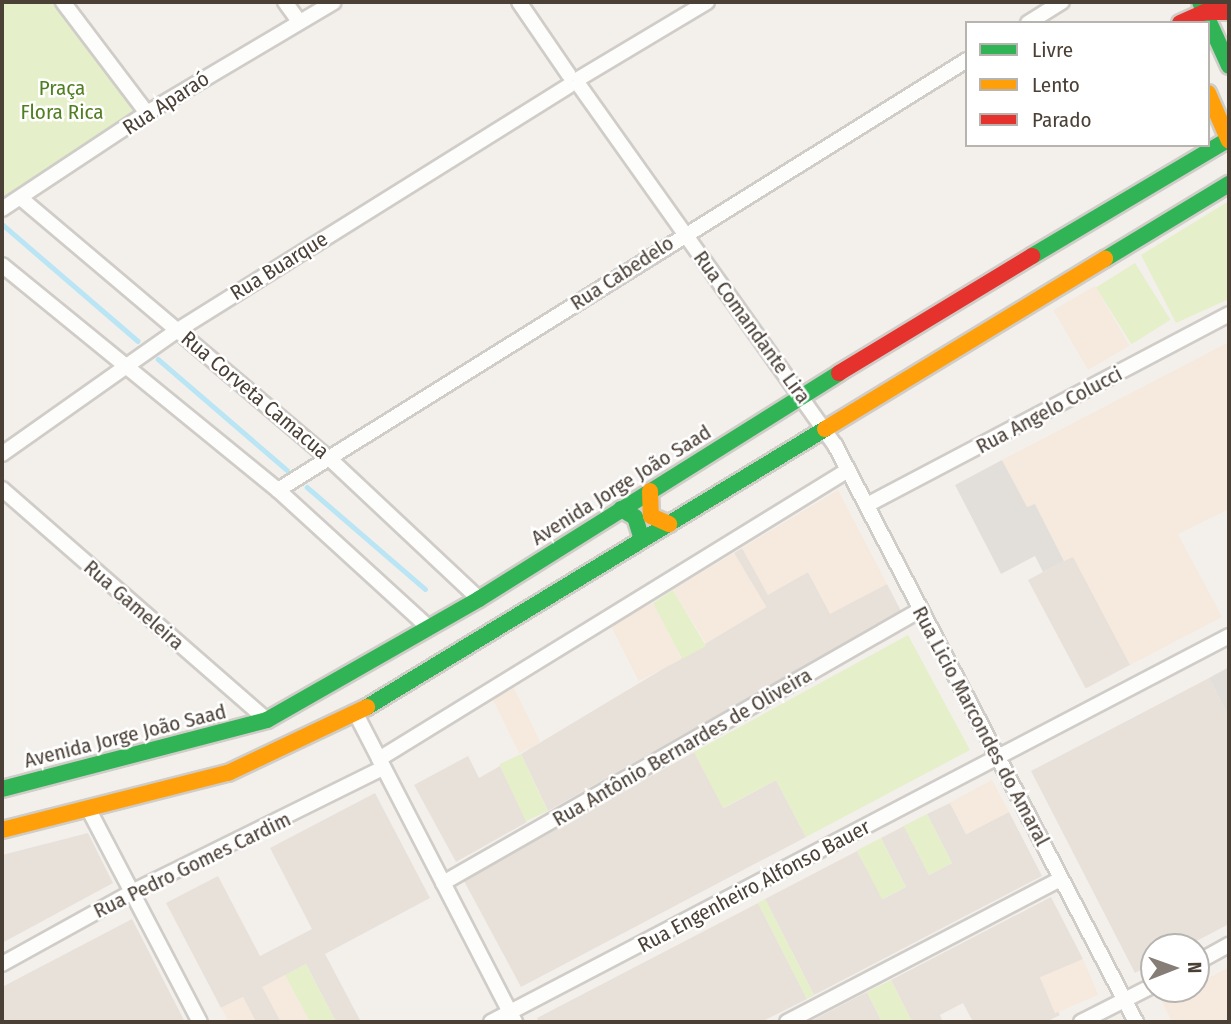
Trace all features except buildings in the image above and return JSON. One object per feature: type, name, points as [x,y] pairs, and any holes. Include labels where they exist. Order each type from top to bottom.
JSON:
[{"type":"main road","points":[[1169,2],[1178,21]]},
{"type":"main road","points":[[1182,21],[1202,7],[1229,12]]},
{"type":"main road","points":[[1210,24],[1229,66]]},
{"type":"main road","points":[[1210,97],[1229,140]]},
{"type":"main road","name":"Avenida Jorge João Saad","points":[[2,789],[267,720],[479,599],[801,396],[1229,140]]},
{"type":"main road","points":[[2,830],[228,773],[278,755],[356,714],[1229,184]]},
{"type":"main road","points":[[650,491],[652,516],[669,524]]},
{"type":"main road","points":[[621,509],[635,517],[642,540]]},
{"type":"street","points":[[63,2],[147,113]]},
{"type":"street","points":[[285,2],[299,21]]},
{"type":"street","name":"Rua Aparaó","points":[[2,209],[23,200],[147,113],[334,2]]},
{"type":"street","name":"Rua Comandante Lira","points":[[519,2],[825,429]]},
{"type":"street","name":"Rua Buarque","points":[[2,454],[178,330],[574,80],[707,2]]},
{"type":"street","points":[[1031,21],[1062,2]]},
{"type":"street","name":"Rua Cabedelo","points":[[278,490],[684,233],[965,61]]},
{"type":"street","name":"Rua Corveta Camacua","points":[[23,200],[330,459],[479,599]]},
{"type":"street","points":[[2,265],[278,490],[429,628]]},
{"type":"street","name":"Rua Angelo Colucci","points":[[867,505],[1229,314]]},
{"type":"street","name":"Rua Licio Marcondes do Amaral","points":[[825,429],[1136,1022]]},
{"type":"street","points":[[381,763],[848,470]]},
{"type":"street","name":"Rua Gameleira","points":[[2,489],[267,720]]},
{"type":"street","name":"Rua Antônio Bernardes de Oliveira","points":[[443,883],[920,610]]},
{"type":"street","name":"Rua Engenheiro Alfonso Bauer","points":[[491,1022],[512,1018],[1229,636]]},
{"type":"street","points":[[356,714],[512,1018]]},
{"type":"street","name":"Rua Pedro Gomes Cardim","points":[[2,964],[132,892],[381,763]]},
{"type":"street","points":[[89,810],[200,1022]]},
{"type":"street","points":[[787,1022],[1061,880]]},
{"type":"street","points":[[1210,955],[1229,945]]},
{"type":"street","points":[[1081,1022],[1140,992]]},
{"type":"shaded area","points":[[1095,286],[1130,346],[1088,370],[1053,310]]},
{"type":"shaded area","points":[[1229,342],[1229,509],[1178,534],[1222,617],[1130,665],[1073,557],[1064,561],[1035,504],[1027,508],[1002,460]]},
{"type":"shaded area","points":[[1002,460],[1027,507],[1035,504],[1064,561],[1043,572],[1035,556],[1001,574],[955,485]]},
{"type":"shaded area","points":[[838,490],[887,584],[830,614],[808,572],[768,595],[742,548]]},
{"type":"shaded area","points":[[742,548],[768,594],[808,572],[830,613],[887,584],[901,611],[548,811],[521,754],[766,607],[734,553]]},
{"type":"shaded area","points":[[734,553],[766,607],[706,644],[673,590]]},
{"type":"shaded area","points":[[1073,556],[1131,665],[1086,689],[1028,580]]},
{"type":"shaded area","points":[[653,603],[682,659],[639,681],[610,625]]},
{"type":"shaded area","points":[[1229,667],[1229,717],[1209,678]]},
{"type":"shaded area","points":[[1209,678],[1229,717],[1229,924],[1210,934],[1140,933],[1140,970],[1135,973],[1031,771]]},
{"type":"shaded area","points":[[514,688],[541,743],[519,753],[492,699]]},
{"type":"shaded area","points":[[694,752],[724,808],[776,780],[806,837],[521,987],[464,881]]},
{"type":"shaded area","points":[[468,756],[479,778],[500,766],[527,822],[456,862],[414,785]]},
{"type":"shaded area","points":[[992,780],[1009,812],[967,834],[950,803]]},
{"type":"shaded area","points":[[375,793],[430,898],[325,954],[361,1022],[336,1022],[306,964],[263,987],[281,1022],[256,1022],[243,997],[221,1008],[166,903],[218,876],[260,956],[312,929],[270,848]]},
{"type":"shaded area","points":[[950,803],[966,834],[1009,812],[1042,876],[814,995],[765,899],[857,851],[883,899],[906,887],[881,838],[904,826],[929,875],[952,863],[927,814]]},
{"type":"shaded area","points":[[88,833],[113,883],[2,943],[2,855]]},
{"type":"shaded area","points":[[1051,897],[1083,959],[1042,981],[1060,1015],[1046,1022],[973,1022],[963,1003],[940,1015],[943,1022],[912,1022],[891,980]]},
{"type":"shaded area","points":[[758,903],[807,999],[761,1022],[539,1022],[537,1018]]},
{"type":"shaded area","points":[[132,919],[185,1022],[2,1022],[2,987]]},
{"type":"shaded area","points":[[1083,959],[1098,995],[1055,1013],[1040,977]]},
{"type":"shaded area","points":[[1229,967],[1229,1022],[1172,1022],[1162,1003],[1210,1003],[1210,977]]},
{"type":"shaded area","points":[[285,975],[310,1022],[281,1022],[262,987]]},
{"type":"shaded area","points":[[867,992],[882,1022],[809,1022],[855,998]]},
{"type":"shaded area","points":[[243,997],[256,1022],[229,1022],[221,1008]]},
{"type":"green space","name":"Praça Flora Rica","points":[[2,2],[63,2],[147,113],[2,209]]},
{"type":"green space","points":[[1229,201],[1229,299],[1176,323],[1141,255]]},
{"type":"green space","points":[[1135,263],[1171,320],[1131,344],[1096,287]]},
{"type":"green space","points":[[673,590],[706,646],[682,659],[653,603]]},
{"type":"green space","points":[[908,635],[970,750],[806,837],[776,780],[723,808],[694,752]]},
{"type":"green space","points":[[521,754],[548,811],[526,821],[499,764]]},
{"type":"green space","points":[[927,814],[952,863],[929,875],[904,826]]},
{"type":"green space","points":[[881,838],[906,887],[882,899],[857,850]]},
{"type":"green space","points":[[765,899],[814,995],[807,999],[758,903]]},
{"type":"green space","points":[[306,964],[336,1022],[310,1022],[285,975]]},
{"type":"green space","points":[[891,980],[912,1022],[882,1022],[867,992]]},
{"type":"waterway","points":[[2,224],[138,341]]},
{"type":"waterway","points":[[158,359],[287,470]]},
{"type":"waterway","points":[[307,487],[425,589]]},
{"type":"traffic: fast","points":[[1200,2],[1209,21]]},
{"type":"traffic: fast","points":[[1210,24],[1229,66]]},
{"type":"traffic: fast","points":[[1032,256],[1229,139]]},
{"type":"traffic: fast","points":[[1105,259],[1229,184]]},
{"type":"traffic: fast","points":[[2,789],[267,720],[479,599],[839,373]]},
{"type":"traffic: fast","points":[[367,707],[825,429]]},
{"type":"traffic: fast","points":[[621,509],[635,517],[642,540]]},
{"type":"traffic: slow","points":[[1210,98],[1229,141]]},
{"type":"traffic: slow","points":[[825,429],[1105,259]]},
{"type":"traffic: slow","points":[[650,491],[651,516],[669,524]]},
{"type":"traffic: slow","points":[[2,830],[228,773],[367,707]]},
{"type":"traffic: jam","points":[[1185,21],[1205,12],[1229,12]]},
{"type":"traffic: jam","points":[[839,373],[1032,256]]}]
